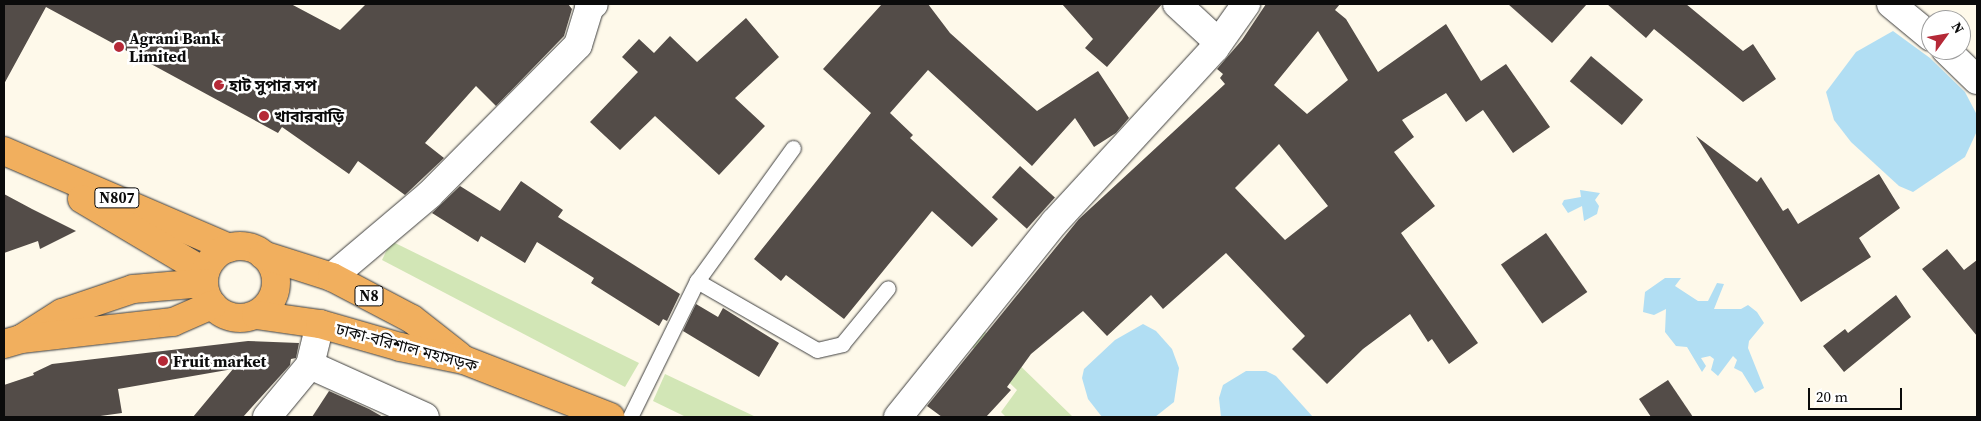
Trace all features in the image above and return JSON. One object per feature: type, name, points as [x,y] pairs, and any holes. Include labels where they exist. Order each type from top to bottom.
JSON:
[{"type":"highway","name":"N807","points":[[4,151],[229,248]]},
{"type":"highway","name":"N807","points":[[4,151],[207,286]]},
{"type":"highway","name":"N8","points":[[229,248],[252,249],[263,255],[332,277],[412,319],[464,360]]},
{"type":"highway","points":[[12,341],[173,322],[207,286],[210,261],[229,248]]},
{"type":"highway","points":[[256,315],[266,308],[276,287],[271,263],[263,255]]},
{"type":"highway","name":"N8","points":[[207,286],[232,317],[256,315]]},
{"type":"highway","points":[[12,341],[62,313],[133,289],[207,286]]},
{"type":"highway","name":"ঢাকা-বরিশাল মহাসড়ক","points":[[256,315],[320,324],[400,347],[464,360],[610,417]]},
{"type":"street","points":[[332,277],[429,195],[578,45],[589,8],[594,4]]},
{"type":"street","points":[[1177,4],[1218,42]]},
{"type":"street","points":[[898,417],[1055,222],[1218,42],[1246,4]]},
{"type":"street","points":[[1892,4],[1921,29]]},
{"type":"street","points":[[1956,60],[1977,80]]},
{"type":"street","points":[[266,417],[310,365],[320,324]]},
{"type":"street","points":[[310,365],[425,417]]},
{"type":"lane","points":[[630,417],[696,281],[793,148]]},
{"type":"lane","points":[[696,281],[817,350],[842,344],[888,288]]},
{"type":"green space","points":[[391,241],[639,363],[625,387],[382,260]]},
{"type":"green space","points":[[980,327],[1073,417],[1006,417],[1001,412],[1017,390],[967,342]]},
{"type":"green space","points":[[665,374],[756,417],[686,417],[653,401]]},
{"type":"water","points":[[1893,31],[1921,51],[1921,60],[1932,60],[1965,92],[1977,115],[1977,131],[1965,157],[1913,192],[1899,186],[1851,142],[1834,120],[1826,92],[1856,52]]},
{"type":"water","points":[[1580,190],[1600,193],[1595,200],[1599,206],[1597,214],[1584,221],[1582,206],[1568,213],[1562,204],[1564,200],[1581,197]]},
{"type":"water","points":[[1665,278],[1681,278],[1675,286],[1698,301],[1708,301],[1717,283],[1724,284],[1714,309],[1741,309],[1748,305],[1757,312],[1764,323],[1749,341],[1748,348],[1764,388],[1755,393],[1742,372],[1734,368],[1737,360],[1733,356],[1718,376],[1711,370],[1714,359],[1710,356],[1701,358],[1706,366],[1702,372],[1687,347],[1676,346],[1665,332],[1666,309],[1654,315],[1643,312],[1645,292]]},
{"type":"water","points":[[1143,324],[1156,331],[1172,349],[1179,368],[1174,402],[1155,417],[1102,417],[1088,399],[1082,378],[1084,369],[1115,340]]},
{"type":"water","points":[[1246,371],[1266,371],[1276,376],[1313,417],[1221,417],[1219,398],[1223,385]]},
{"type":"building","points":[[4,4],[291,4],[340,30],[366,4],[568,4],[572,9],[564,36],[496,106],[476,86],[425,143],[444,158],[405,195],[358,161],[349,174],[282,127],[278,133],[46,7],[4,84]]},
{"type":"building","points":[[882,4],[928,4],[950,33],[1037,111],[1098,71],[1129,118],[1116,133],[1094,147],[1075,118],[1032,166],[928,70],[890,113],[913,135],[910,138],[998,219],[972,247],[932,211],[844,319],[786,275],[781,281],[754,259],[871,113],[823,69]]},
{"type":"building","points":[[1062,4],[1162,4],[1107,67],[1085,48],[1093,39]]},
{"type":"building","points":[[1266,4],[1340,4],[1335,10],[1346,19],[1378,72],[1446,24],[1481,81],[1506,64],[1550,127],[1513,153],[1483,110],[1466,122],[1446,93],[1402,120],[1414,137],[1394,152],[1435,206],[1401,233],[1478,343],[1449,364],[1432,339],[1428,342],[1410,314],[1363,349],[1327,384],[1292,349],[1305,336],[1226,253],[1163,309],[1151,295],[1107,336],[1083,311],[1031,354],[1007,387],[1011,390],[986,417],[942,417],[927,406],[1079,219],[1225,84],[1220,78],[1223,74],[1217,69],[1242,40]],"holes":[[[1318,31],[1348,80],[1307,114],[1274,85]],[[1279,144],[1328,206],[1285,240],[1235,188]]]},
{"type":"building","points":[[1508,4],[1587,4],[1552,43]]},
{"type":"building","points":[[1607,4],[1686,4],[1743,51],[1753,44],[1776,79],[1743,102],[1654,29],[1646,38]]},
{"type":"building","points":[[746,18],[779,57],[735,98],[765,126],[719,175],[655,116],[620,150],[590,122],[638,72],[622,57],[639,39],[654,53],[670,36],[697,62]]},
{"type":"building","points":[[1591,56],[1643,100],[1622,125],[1570,81]]},
{"type":"building","points":[[1696,136],[1757,182],[1761,177],[1783,211],[1788,208],[1798,224],[1879,174],[1900,208],[1859,238],[1871,257],[1801,302]]},
{"type":"building","points":[[1020,166],[1055,197],[1027,229],[992,197]]},
{"type":"building","points":[[521,181],[563,210],[558,217],[680,294],[667,321],[663,319],[659,326],[591,283],[594,278],[537,242],[525,263],[481,236],[478,242],[432,213],[460,186],[500,211]]},
{"type":"building","points":[[4,194],[76,231],[40,249],[38,241],[4,253]]},
{"type":"building","points":[[1546,233],[1587,292],[1542,324],[1501,265]]},
{"type":"building","points":[[1947,249],[1964,270],[1977,260],[1977,336],[1922,269]]},
{"type":"building","points":[[1896,295],[1911,317],[1844,372],[1823,346],[1845,329],[1848,333]]},
{"type":"building","points":[[696,304],[718,317],[723,308],[779,343],[759,377],[683,331]]},
{"type":"building","points":[[248,341],[299,343],[296,358],[291,359],[290,365],[243,417],[193,417],[233,369],[118,389],[122,413],[93,417],[4,417],[4,385],[34,375],[33,373],[52,364]]},
{"type":"building","points":[[1668,380],[1693,417],[1651,417],[1639,399]]},
{"type":"building","points":[[329,391],[369,409],[383,417],[312,417]]},
{"type":"place","name":"Agrani Bank Limited","points":[[119,47]]},
{"type":"place","name":"হাট সুপার সপ","points":[[219,85]]},
{"type":"place","name":"খাবারবাড়ি","points":[[264,116]]},
{"type":"place","name":"Fruit market","points":[[163,361]]}]
